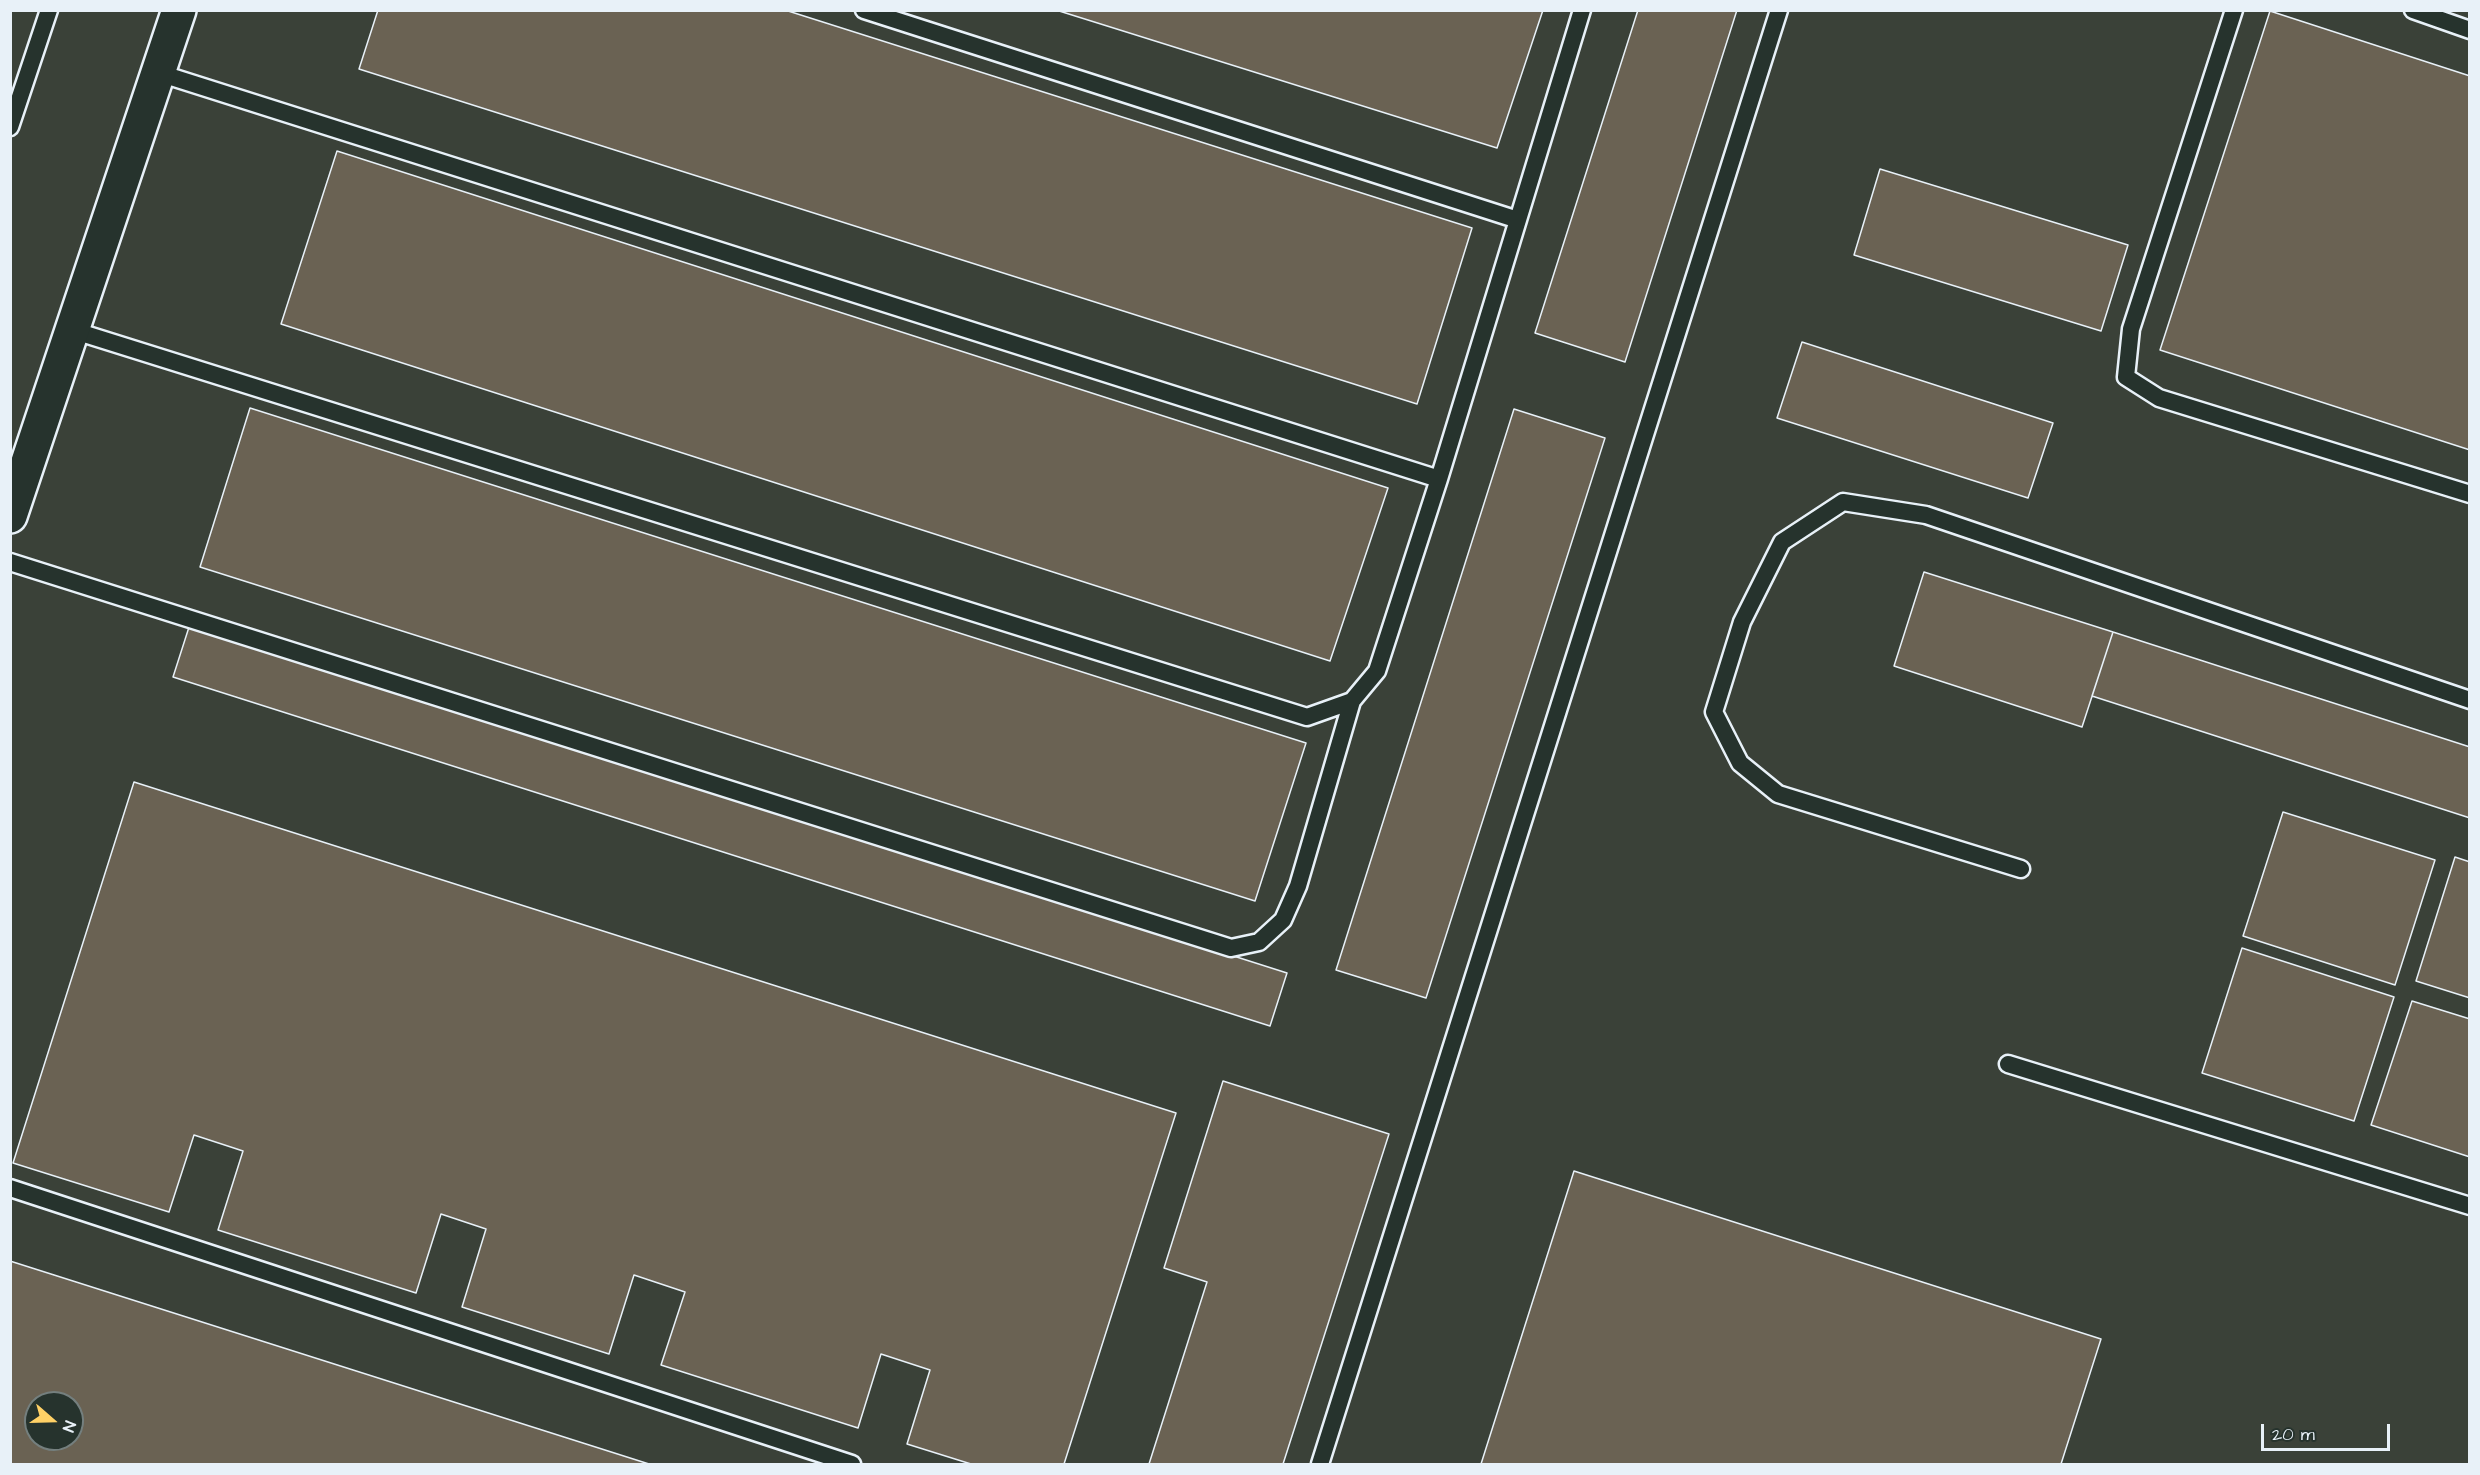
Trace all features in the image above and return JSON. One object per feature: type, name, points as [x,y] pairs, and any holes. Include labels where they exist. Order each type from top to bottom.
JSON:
[{"type":"street","points":[[10,516],[179,10]]},
{"type":"lane","points":[[10,127],[50,10]]},
{"type":"lane","points":[[864,10],[1518,220]]},
{"type":"lane","points":[[10,562],[1231,948],[1259,942],[1283,920],[1298,886],[1352,701],[1377,671],[1439,479],[1582,10]]},
{"type":"lane","points":[[1320,1464],[1779,10]]},
{"type":"lane","points":[[2234,10],[2131,329],[2126,377],[2159,398],[2469,494]]},
{"type":"lane","points":[[2413,10],[2469,30]]},
{"type":"lane","points":[[159,74],[1439,479]]},
{"type":"lane","points":[[72,330],[1306,717],[1352,701]]},
{"type":"lane","points":[[2021,869],[1778,794],[1740,763],[1714,712],[1742,622],[1782,542],[1843,502],[1926,515],[2469,700]]},
{"type":"lane","points":[[2008,1064],[2469,1206]]},
{"type":"lane","points":[[10,1188],[852,1464]]},
{"type":"shaded area","points":[[10,11],[2469,11],[2469,1464],[11,1464]]},
{"type":"building","points":[[378,10],[785,10],[1472,228],[1417,404],[359,69]]},
{"type":"building","points":[[1056,10],[1543,10],[1497,148]]},
{"type":"building","points":[[1638,10],[1737,10],[1625,362],[1535,333]]},
{"type":"building","points":[[2270,11],[2470,76],[2470,450],[2160,350]]},
{"type":"building","points":[[337,151],[1388,488],[1330,661],[281,324]]},
{"type":"building","points":[[1880,169],[2128,245],[2101,331],[1854,255]]},
{"type":"building","points":[[1802,342],[2053,423],[2028,498],[1777,418]]},
{"type":"building","points":[[250,408],[1306,743],[1255,901],[200,567]]},
{"type":"building","points":[[1514,409],[1605,438],[1426,998],[1336,970]]},
{"type":"building","points":[[1924,572],[2113,632],[2082,727],[1894,666]]},
{"type":"building","points":[[190,624],[1287,973],[1270,1026],[173,677]]},
{"type":"building","points":[[2113,632],[2470,747],[2470,818],[2092,696]]},
{"type":"building","points":[[134,782],[1176,1113],[1064,1464],[971,1464],[907,1444],[930,1370],[881,1354],[858,1428],[661,1365],[685,1292],[634,1275],[609,1354],[462,1307],[486,1229],[441,1214],[416,1293],[218,1230],[243,1151],[194,1135],[169,1212],[13,1163]]},
{"type":"building","points":[[2283,812],[2435,860],[2395,985],[2243,936]]},
{"type":"building","points":[[2455,857],[2470,862],[2470,998],[2416,981]]},
{"type":"building","points":[[2242,948],[2394,997],[2354,1121],[2202,1073]]},
{"type":"building","points":[[2412,1001],[2470,1019],[2470,1157],[2371,1125]]},
{"type":"building","points":[[1223,1081],[1389,1134],[1283,1464],[1149,1464],[1207,1282],[1164,1268]]},
{"type":"building","points":[[1574,1171],[2101,1339],[2061,1464],[1481,1464]]},
{"type":"building","points":[[10,1261],[649,1464],[10,1464]]}]
